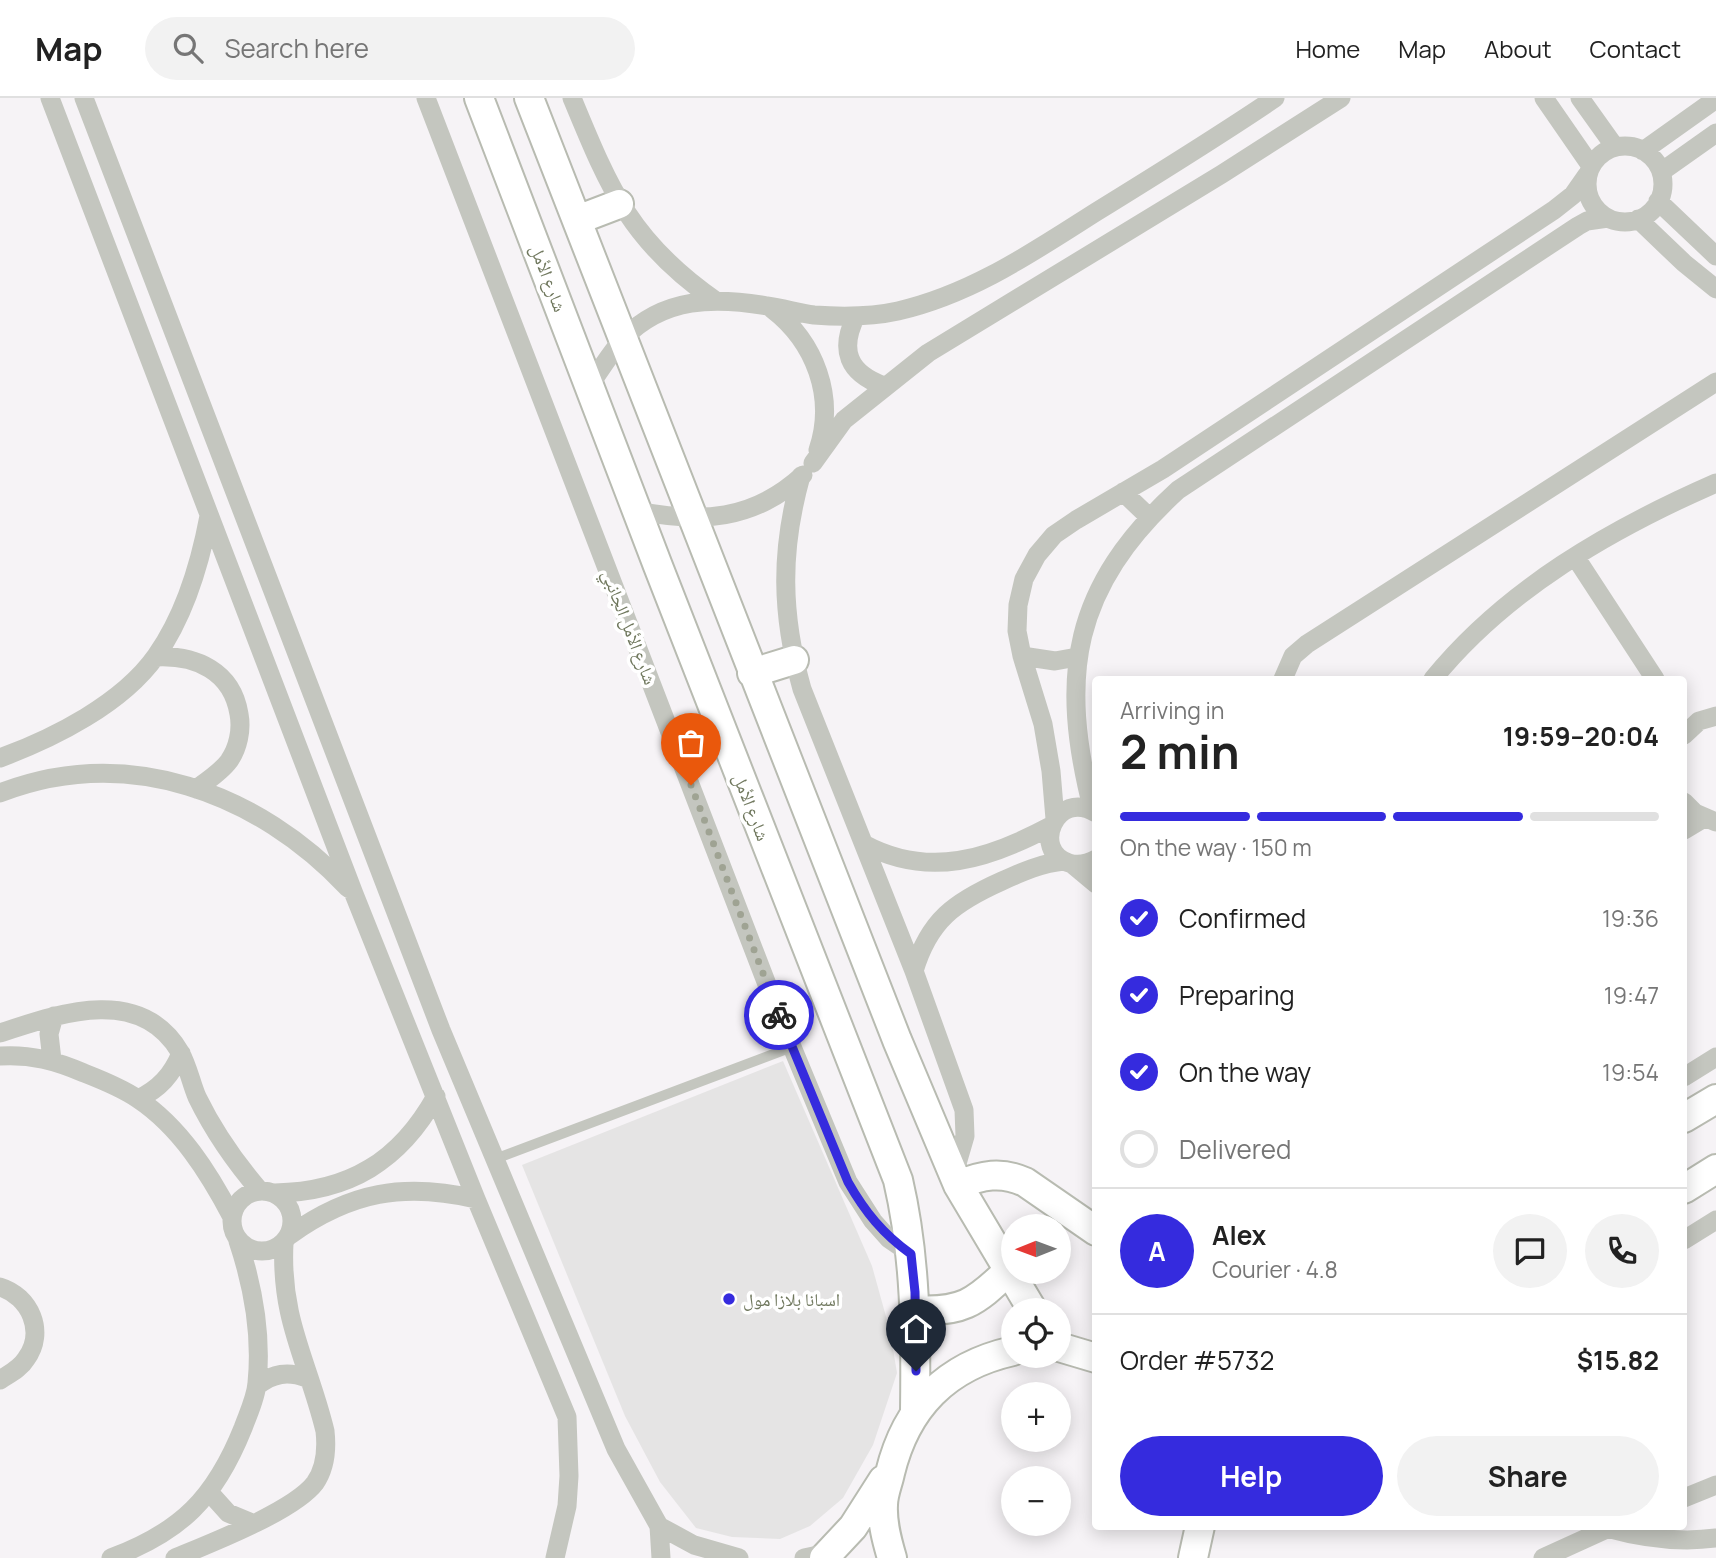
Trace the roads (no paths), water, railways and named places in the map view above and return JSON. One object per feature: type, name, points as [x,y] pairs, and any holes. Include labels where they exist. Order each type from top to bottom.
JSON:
[{"type":"main road","name":"شارع الأمل","points":[[479,98],[898,1180],[907,1217],[915,1292],[915,1412]]},
{"type":"main road","points":[[529,98],[897,1040],[955,1178],[1001,1259]]},
{"type":"main road","points":[[577,220],[619,204]]},
{"type":"main road","points":[[752,673],[794,660]]},
{"type":"main road","points":[[1687,1116],[1716,1098]]},
{"type":"main road","points":[[1687,1187],[1716,1170]]},
{"type":"main road","points":[[955,1178],[998,1174],[1012,1176],[1092,1228]]},
{"type":"main road","points":[[914,1310],[937,1312],[960,1307],[982,1296],[1001,1278]]},
{"type":"main road","points":[[1071,1350],[1092,1356]]},
{"type":"main road","points":[[831,1556],[872,1501],[915,1412],[942,1384],[975,1363],[1001,1355]]},
{"type":"main road","points":[[892,1558],[885,1535],[883,1504],[897,1445]]},
{"type":"main road","points":[[1193,1558],[1200,1530]]},
{"type":"street","points":[[50,98],[354,894],[567,1418],[569,1476],[563,1525],[555,1558]]},
{"type":"street","points":[[84,98],[441,1030],[616,1449],[659,1526],[661,1558]]},
{"type":"street","name":"شارع الأمل الجانبي","points":[[426,98],[792,1047],[848,1182],[860,1203],[889,1238],[911,1254]]},
{"type":"street","points":[[572,98],[601,170],[619,204],[653,248],[672,267],[716,301]]},
{"type":"street","points":[[590,385],[624,338],[638,326],[687,302],[716,301],[769,306],[812,314],[856,316],[909,308],[972,286],[1007,268],[1275,98]]},
{"type":"street","points":[[637,511],[665,516],[722,517],[756,506],[780,493],[807,470],[844,420],[928,353],[1222,174],[1340,98]]},
{"type":"street","points":[[1544,98],[1589,171],[1587,186],[1593,205],[1608,218]]},
{"type":"street","points":[[1580,98],[1615,147]]},
{"type":"street","points":[[1643,151],[1716,99]]},
{"type":"street","points":[[1661,172],[1716,133]]},
{"type":"street","points":[[1203,146],[1222,174]]},
{"type":"street","points":[[1092,804],[1083,768],[1077,724],[1077,657],[1100,588],[1125,546],[1149,517],[1178,490],[1587,221],[1608,218],[1628,222],[1647,215],[1658,201],[1662,186],[1661,172],[1651,156],[1625,146],[1606,150],[1573,195],[1554,210],[1076,520],[1054,535],[1037,555],[1024,579],[1018,605],[1017,631],[1043,724],[1051,771],[1051,846],[1092,881]]},
{"type":"street","points":[[1658,201],[1716,256]]},
{"type":"street","points":[[1638,219],[1684,264],[1716,289]]},
{"type":"street","points":[[769,306],[788,322],[804,341],[816,364],[823,388],[825,414],[822,439],[807,470],[789,526],[785,576],[788,631],[794,660],[802,689],[914,971],[964,1110],[965,1136],[955,1178]]},
{"type":"street","points":[[856,316],[848,332],[847,341],[853,368],[867,380],[884,386]]},
{"type":"street","points":[[140,331],[169,320]]},
{"type":"street","points":[[1284,676],[1293,656],[1307,644],[1716,382]]},
{"type":"street","points":[[1436,676],[1468,640],[1525,590],[1651,514],[1716,483]]},
{"type":"street","points":[[1123,492],[1149,517]]},
{"type":"street","points":[[0,758],[44,741],[75,724],[113,697],[156,657],[190,588],[202,552],[209,515]]},
{"type":"street","points":[[1576,558],[1653,676]]},
{"type":"street","points":[[156,657],[176,656],[195,661],[213,671],[228,684],[237,703],[240,723],[237,743],[229,762],[196,789]]},
{"type":"street","points":[[1022,656],[1055,661],[1077,657]]},
{"type":"street","points":[[1687,728],[1716,716]]},
{"type":"street","points":[[0,793],[23,784],[51,778],[110,773],[168,780],[247,810],[283,831],[324,864],[354,894]]},
{"type":"street","points":[[1687,804],[1710,820]]},
{"type":"street","points":[[864,844],[899,860],[938,864],[985,854],[1053,822],[1069,809],[1085,808],[1092,811]]},
{"type":"street","points":[[1687,829],[1710,820]]},
{"type":"street","points":[[914,971],[927,938],[943,917],[962,899],[1033,867],[1068,862],[1080,864],[1092,860]]},
{"type":"street","points":[[0,1033],[54,1016],[89,1009],[130,1013],[156,1027],[181,1053],[197,1096],[218,1136],[267,1192],[289,1207],[292,1216],[283,1278],[288,1312],[325,1430],[327,1449],[321,1473],[309,1490],[300,1497],[252,1523],[175,1558]]},
{"type":"street","points":[[52,1060],[48,1034],[54,1016]]},
{"type":"street","points":[[138,1099],[160,1086],[176,1066],[181,1053]]},
{"type":"street","points":[[0,1056],[52,1060],[138,1099],[157,1115],[192,1152],[232,1217],[233,1229],[251,1288],[258,1337],[257,1386],[238,1441],[210,1493],[175,1524],[133,1550],[111,1558]]},
{"type":"street","points":[[1687,1075],[1716,1057]]},
{"type":"street","points":[[232,1217],[241,1199],[267,1192],[300,1193],[324,1188],[348,1181],[370,1169],[408,1138],[436,1096]]},
{"type":"street","points":[[238,1241],[255,1251],[275,1249],[313,1219],[338,1206],[383,1193],[420,1190],[476,1199]]},
{"type":"street","points":[[1687,1238],[1716,1220]]},
{"type":"street","points":[[1687,1239],[1716,1233]]},
{"type":"street","points":[[0,1287],[24,1301],[35,1330],[32,1350],[27,1359],[0,1380]]},
{"type":"street","points":[[257,1386],[276,1375],[286,1373],[307,1378]]},
{"type":"street","points":[[1687,1497],[1716,1485]]},
{"type":"street","points":[[210,1493],[228,1513],[252,1523]]},
{"type":"street","points":[[659,1526],[694,1545],[739,1558]]},
{"type":"street","points":[[1543,1558],[1604,1530]]},
{"type":"street","points":[[1621,1530],[1654,1539],[1679,1541],[1716,1538]]},
{"type":"street","points":[[804,1558],[831,1556]]},
{"type":"lane","points":[[495,1159],[792,1047]]},
{"type":"place","name":"اسبانا بلازا مول","points":[[729,1299]]}]
